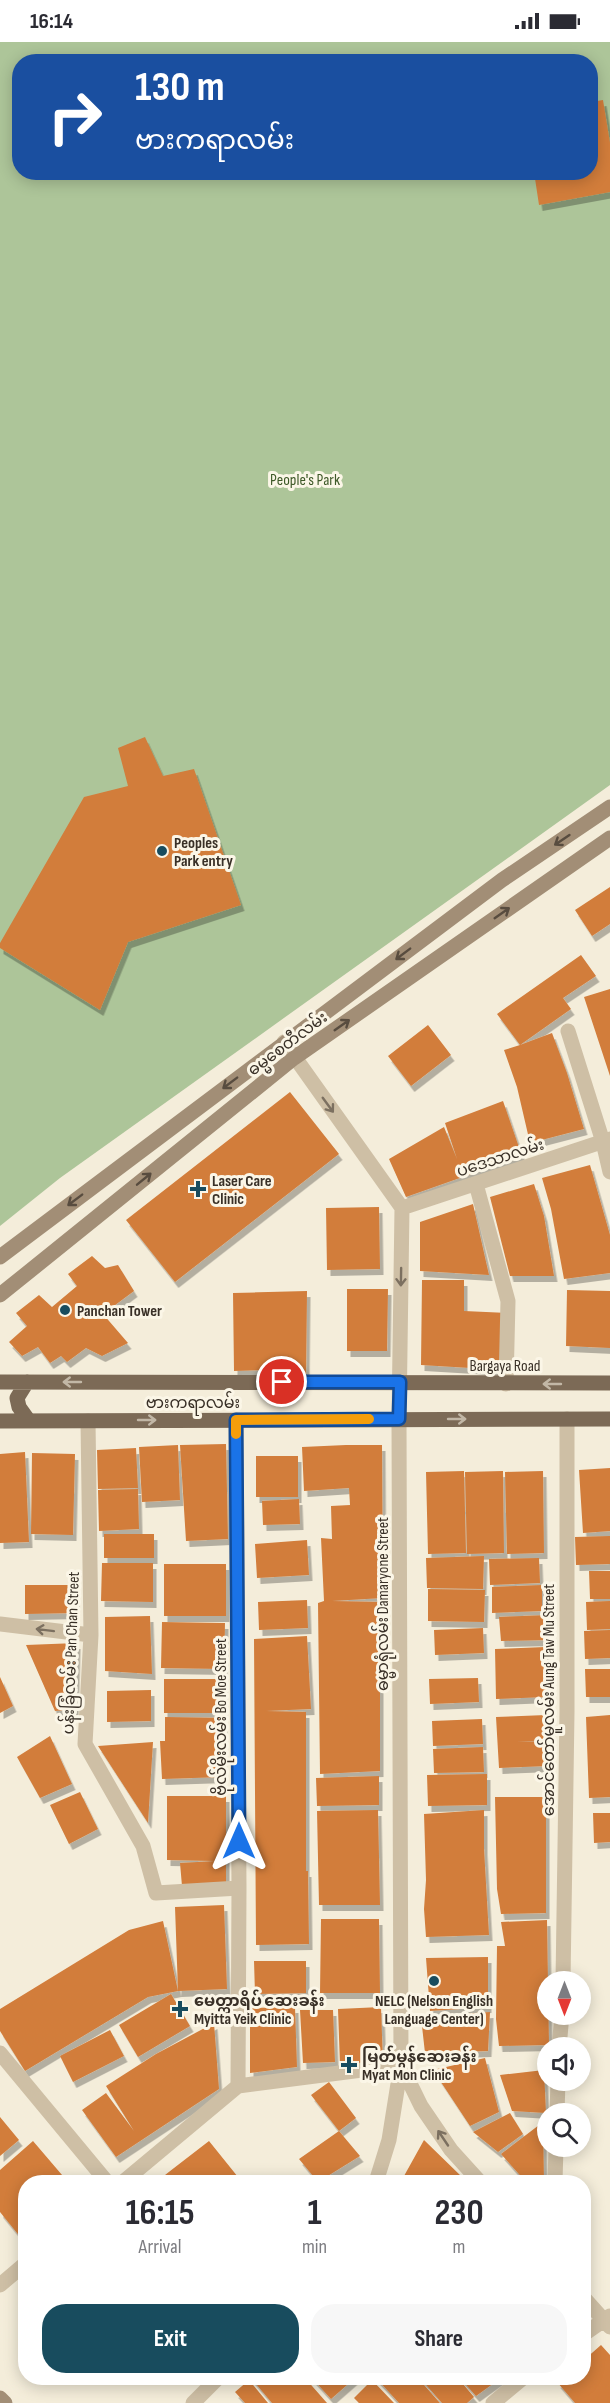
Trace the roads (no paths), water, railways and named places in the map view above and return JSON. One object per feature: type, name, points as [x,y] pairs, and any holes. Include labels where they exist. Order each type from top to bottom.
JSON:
[{"type":"main road","name":"ဓမ္မစေတီလမ်း","points":[[0,1257],[501,880],[610,807]]},
{"type":"main road","name":"ဓမ္မစေတီလမ်း","points":[[0,1295],[294,1058],[610,838]]},
{"type":"main road","name":"ဗားကရာလမ်း","points":[[0,1382],[400,1382]]},
{"type":"main road","points":[[27,1382],[17,1398],[19,1407],[29,1421]]},
{"type":"main road","name":"Bargaya Road","points":[[400,1382],[610,1383]]},
{"type":"main road","name":"ဗားကရာလမ်း","points":[[0,1421],[610,1419]]},
{"type":"main road","points":[[0,2398],[5,2403]]},
{"type":"street","points":[[568,1031],[606,1140],[610,1172]]},
{"type":"street","points":[[284,1042],[402,1208]]},
{"type":"street","name":"ပဒေသာလမ်း","points":[[402,1208],[606,1140]]},
{"type":"street","points":[[476,1184],[508,1301],[506,1384]]},
{"type":"street","name":"ဓမ္မာရုံလမ်း Damaryone Street","points":[[378,2175],[389,2140],[401,2065],[399,1419],[402,1208]]},
{"type":"street","name":"အောင်တော်မူလမ်း Aung Taw Mu Street","points":[[563,1971],[567,1712],[567,1419]]},
{"type":"street","name":"ဗိုလ်မိုးလမ်း Bo Moe Street","points":[[236,1420],[238,2086]]},
{"type":"street","name":"ပန်းခြံလမ်း Pan Chan Street","points":[[88,1421],[91,1635],[85,1744],[144,1846],[156,1893],[239,1888]]},
{"type":"street","points":[[0,1624],[91,1635]]},
{"type":"street","points":[[0,2053],[101,2175]]},
{"type":"street","points":[[131,2175],[238,2086],[401,2065],[433,2124],[451,2150],[474,2175]]},
{"type":"street","points":[[555,2175],[556,2157]]},
{"type":"street","points":[[0,2284],[18,2269]]},
{"type":"street","points":[[591,2305],[608,2321],[591,2330]]},
{"type":"street","points":[[193,2403],[211,2385]]},
{"type":"street","points":[[494,2403],[515,2385]]},
{"type":"place","name":"Peoples Park entry","points":[[162,851]]},
{"type":"place","name":"Laser Care Clinic","points":[[198,1189]]},
{"type":"place","name":"Panchan Tower","points":[[65,1310]]},
{"type":"place","name":"NELC (Nelson English Language Center)","points":[[434,1981]]},
{"type":"place","name":"မေတ္တာရိပ် ဆေးခန်း Myitta Yeik Clinic","points":[[180,2009]]},
{"type":"place","name":"မြတ်မွန်ဆေးခန်း Myat Mon Clinic","points":[[349,2065]]},
{"type":"park label","name":"People's Park","points":[[305,479]]}]
